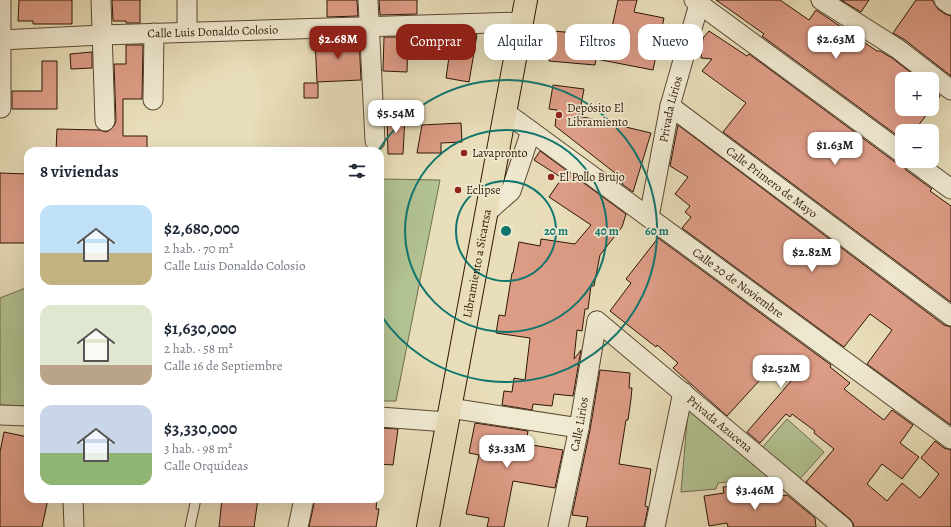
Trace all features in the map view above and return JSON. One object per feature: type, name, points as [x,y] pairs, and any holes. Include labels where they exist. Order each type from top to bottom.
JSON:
[{"type":"main road","name":"Libramiento a Sicartsa","points":[[428,527],[526,0]]},
{"type":"street","points":[[1,0],[1,108]]},
{"type":"street","points":[[101,0],[104,121]]},
{"type":"street","points":[[187,0],[187,32]]},
{"type":"street","points":[[368,0],[375,141]]},
{"type":"street","points":[[821,0],[898,49],[951,90]]},
{"type":"street","points":[[944,0],[951,5]]},
{"type":"street","points":[[696,2],[895,148]]},
{"type":"street","name":"Privada Lirios","points":[[649,217],[670,106],[696,2]]},
{"type":"street","name":"Calle Luis Donaldo Colosio","points":[[0,40],[102,34],[369,28],[522,22]]},
{"type":"street","points":[[153,100],[154,33]]},
{"type":"street","name":"Calle Primero de Mayo","points":[[670,106],[951,316]]},
{"type":"street","name":"Calle 20 de Noviembre","points":[[505,112],[951,439]]},
{"type":"street","points":[[486,213],[511,191],[531,131]]},
{"type":"street","points":[[922,168],[951,189]]},
{"type":"street","name":"Privada Azucena","points":[[597,321],[843,527]]},
{"type":"street","name":"Calle Lirios","points":[[558,527],[579,428],[597,321]]},
{"type":"street","points":[[655,527],[683,392]]},
{"type":"street","points":[[0,415],[24,416]]},
{"type":"street","points":[[384,417],[449,415],[579,428]]},
{"type":"street","points":[[73,503],[74,527]]},
{"type":"street","points":[[298,527],[303,503]]},
{"type":"lane","points":[[190,527],[195,503]]},
{"type":"green space","points":[[384,179],[440,180],[396,401],[384,401]]},
{"type":"green space","points":[[24,289],[24,406],[0,405],[0,298]]},
{"type":"green space","points":[[688,410],[787,488],[765,492],[766,505],[752,508],[747,480],[718,483],[716,489],[681,492]]},
{"type":"green space","points":[[787,419],[824,452],[798,481],[761,449]]},
{"type":"building","points":[[19,0],[72,0],[72,24],[33,24],[33,21],[18,21]]},
{"type":"building","points":[[112,0],[140,0],[140,23],[113,21]]},
{"type":"building","points":[[327,0],[357,0],[358,16],[327,17]]},
{"type":"building","points":[[379,0],[417,0],[417,14],[380,15]]},
{"type":"building","points":[[618,0],[637,0],[634,12],[664,18],[663,24],[638,24],[638,60],[655,60],[653,70],[601,60],[630,60],[630,24],[613,24]]},
{"type":"building","points":[[716,0],[780,0],[809,20],[816,10],[877,51],[880,51],[892,58],[910,72],[895,72],[895,116],[926,116],[919,124],[895,124],[895,134],[762,36],[764,34]]},
{"type":"building","points":[[841,0],[869,0],[861,12]]},
{"type":"building","points":[[916,0],[932,0],[938,9],[951,16],[951,76],[905,40],[893,33]]},
{"type":"building","points":[[557,31],[565,32],[565,60],[596,60],[595,65],[549,61],[557,60]]},
{"type":"building","points":[[709,31],[747,56],[749,54],[895,162],[895,168],[905,168],[932,189],[930,191],[951,206],[951,302],[723,132],[746,103],[702,71],[712,59],[703,58],[703,38]]},
{"type":"building","points":[[384,37],[396,37],[396,60],[407,60],[407,72],[383,71]]},
{"type":"building","points":[[359,38],[361,80],[317,82],[315,39]]},
{"type":"building","points":[[126,45],[143,45],[142,99],[123,99],[123,136],[147,136],[147,147],[56,147],[57,129],[99,130],[106,132],[114,126],[116,121],[114,64],[126,64]]},
{"type":"building","points":[[92,52],[92,68],[71,69],[70,54]]},
{"type":"building","points":[[449,60],[473,60],[469,82],[446,78]]},
{"type":"building","points":[[42,61],[57,61],[57,109],[12,109],[12,91],[42,91]]},
{"type":"building","points":[[304,83],[318,83],[318,98],[304,98]]},
{"type":"building","points":[[553,85],[584,89],[579,116],[651,133],[633,192],[622,184],[624,180],[555,126],[557,110],[549,109]]},
{"type":"building","points":[[387,116],[405,116],[403,154],[388,154]]},
{"type":"building","points":[[461,123],[462,142],[441,143],[441,153],[417,153],[422,125]]},
{"type":"building","points":[[678,125],[944,325],[951,327],[951,425],[867,364],[892,330],[870,314],[844,347],[682,228],[691,217],[685,212],[690,206],[675,194],[688,177],[670,166]]},
{"type":"building","points":[[540,151],[626,214],[622,227],[600,255],[594,286],[591,286],[588,309],[585,309],[582,331],[577,330],[574,359],[581,350],[573,396],[554,394],[552,406],[533,404],[532,410],[502,405],[504,391],[512,392],[514,378],[525,380],[530,338],[496,333],[499,315],[505,316],[519,242],[540,246],[541,239],[575,244],[591,225],[549,197],[562,178],[534,160]]},
{"type":"building","points":[[0,173],[24,174],[24,243],[0,243]]},
{"type":"building","points":[[658,238],[831,365],[830,367],[850,383],[844,389],[884,420],[892,410],[913,425],[900,443],[919,457],[902,479],[882,464],[867,484],[887,501],[902,483],[920,498],[939,474],[921,458],[935,441],[944,448],[951,450],[951,527],[854,527],[850,519],[806,482],[834,449],[814,433],[815,431],[792,414],[790,417],[786,414],[760,443],[747,432],[798,373],[781,357],[727,416],[673,368],[678,363],[657,345],[656,347],[610,311],[631,283],[626,279]]},
{"type":"building","points":[[600,370],[630,373],[629,388],[632,388],[631,399],[619,464],[651,469],[645,506],[648,507],[644,527],[586,527],[588,517],[572,515],[590,430]]},
{"type":"building","points":[[475,423],[528,431],[526,444],[563,450],[555,488],[513,481],[504,527],[487,527],[489,518],[466,514],[479,455],[469,453]]},
{"type":"building","points":[[384,428],[398,429],[393,465],[384,464]]},
{"type":"building","points":[[4,432],[24,436],[24,503],[47,503],[42,527],[0,527],[0,452]]},
{"type":"building","points":[[743,485],[745,501],[787,495],[815,518],[816,527],[728,527],[727,523],[709,526],[704,496],[724,493],[723,487]]},
{"type":"building","points":[[222,503],[257,503],[254,527],[219,527]]},
{"type":"building","points":[[314,503],[377,503],[376,509],[379,509],[376,527],[309,527]]},
{"type":"place","name":"Depósito El Libramiento","points":[[559,115]]},
{"type":"place","name":"Lavapronto","points":[[464,153]]},
{"type":"place","name":"El Pollo Brujo","points":[[551,177]]},
{"type":"place","name":"Eclipse","points":[[458,190]]}]
